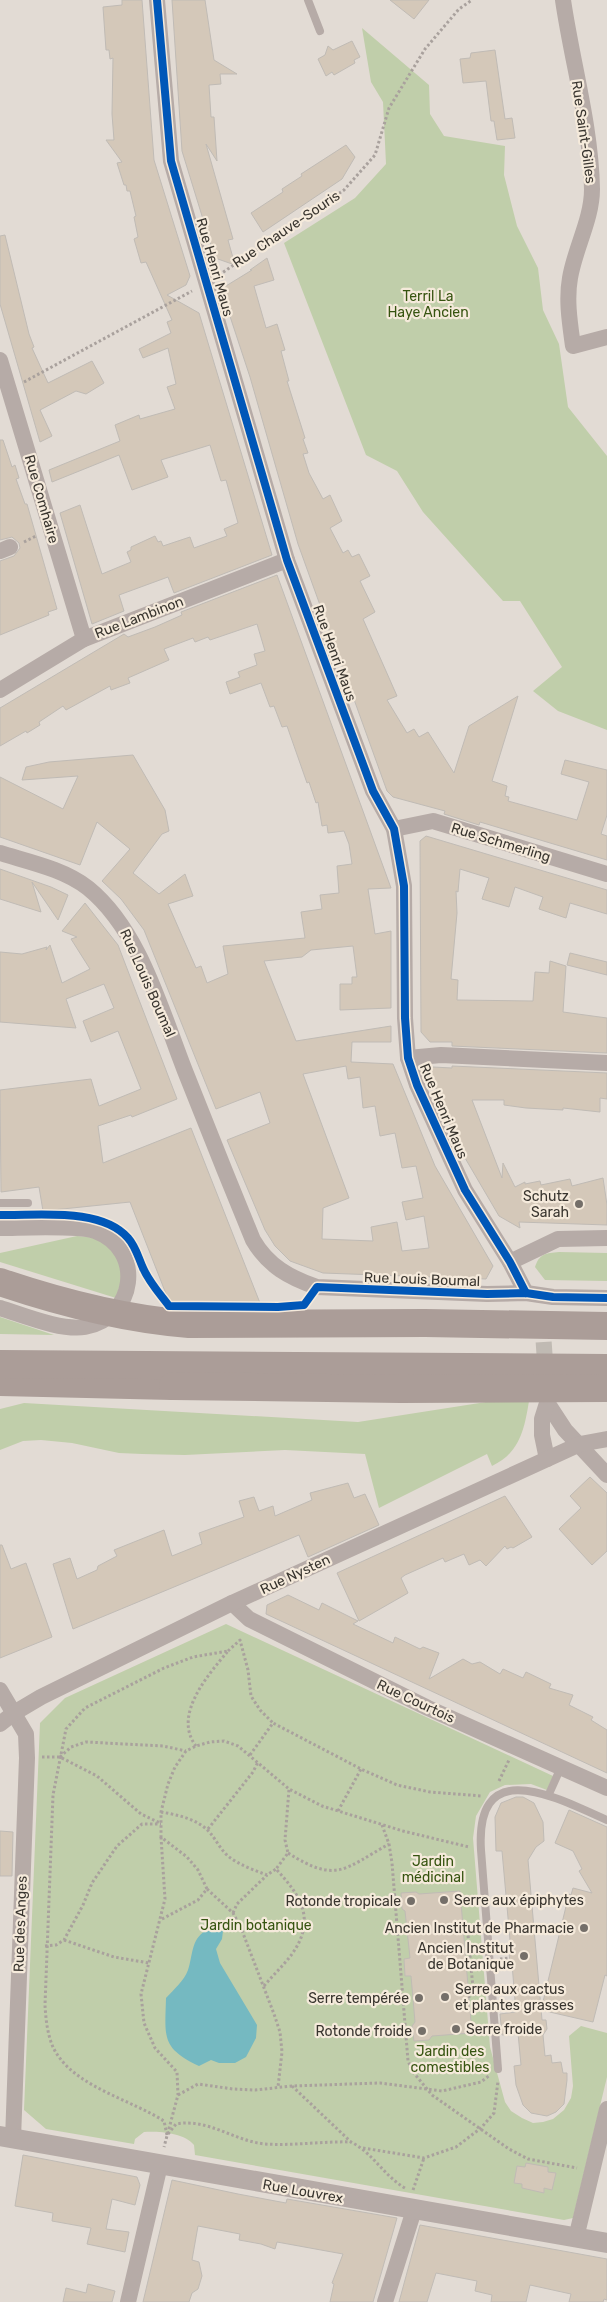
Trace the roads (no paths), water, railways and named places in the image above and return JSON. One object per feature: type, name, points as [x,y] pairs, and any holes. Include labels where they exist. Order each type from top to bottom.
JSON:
[{"type":"highway","points":[[0,1282],[102,1312],[155,1321],[189,1324],[425,1323],[607,1326]]},
{"type":"highway","points":[[0,1345],[607,1349]]},
{"type":"highway","points":[[0,1364],[607,1368]]},
{"type":"highway","points":[[0,1382],[100,1386],[401,1389],[607,1388]]},
{"type":"highway","points":[[0,1396],[100,1386]]},
{"type":"street","name":"Rue Henri Maus","points":[[157,0],[171,161],[287,560],[373,791],[394,829],[404,886],[405,1018],[408,1058],[418,1086],[465,1190],[510,1262],[533,1294],[542,1314]]},
{"type":"street","name":"Rue Saint-Gilles","points":[[563,0],[588,147],[592,190],[589,212],[570,278],[569,316],[573,346],[607,337]]},
{"type":"street","name":"Rue Comhaire","points":[[0,360],[4,393],[51,530],[84,639]]},
{"type":"street","name":"Rue Lambinon","points":[[0,690],[84,639],[287,560]]},
{"type":"street","name":"Rue Schmerling","points":[[394,829],[433,821],[607,874]]},
{"type":"street","name":"Rue Louis Boumal","points":[[0,853],[66,876],[87,888],[112,911],[127,931],[148,977],[253,1240],[258,1249],[279,1270],[294,1280],[318,1288],[607,1298]]},
{"type":"street","points":[[408,1058],[441,1055],[607,1063]]},
{"type":"street","points":[[0,1228],[94,1230],[111,1239],[126,1257],[130,1275],[123,1301],[103,1320],[84,1327],[60,1326],[0,1308]]},
{"type":"street","points":[[510,1262],[558,1238],[607,1238]]},
{"type":"street","points":[[547,1459],[542,1435],[542,1419],[548,1402],[565,1430],[607,1475]]},
{"type":"street","name":"Rue Nysten","points":[[0,1724],[41,1697],[232,1603],[580,1444],[607,1438]]},
{"type":"street","name":"Rue Courtois","points":[[232,1603],[249,1619],[428,1708],[607,1788]]},
{"type":"street","name":"Rue des Anges","points":[[0,1690],[26,1734],[27,1758],[6,2137]]},
{"type":"street","points":[[576,2238],[607,2109]]},
{"type":"street","name":"Rue Louvrex","points":[[6,2137],[607,2243]]},
{"type":"street","points":[[128,2302],[160,2165]]},
{"type":"street","points":[[385,2302],[414,2210]]},
{"type":"lane","points":[[308,0],[320,31]]},
{"type":"lane","points":[[0,1203],[28,1203]]},
{"type":"lane","points":[[0,1236],[24,1228]]},
{"type":"lane","points":[[549,1794],[561,1767]]},
{"type":"lane","points":[[498,2069],[481,1850],[482,1819],[492,1800],[506,1790],[531,1790],[549,1794],[607,1820]]},
{"type":"water","points":[[205,1931],[223,1931],[222,1939],[216,1949],[220,1963],[257,2025],[256,2038],[246,2057],[235,2063],[219,2063],[211,2060],[199,2066],[187,2060],[172,2047],[166,2032],[166,1998],[186,1974],[195,1943]]},
{"type":"tunnel","points":[[542,1318],[546,1376]]},
{"type":"place","name":"Schutz Sarah","points":[[579,1204]]},
{"type":"place","name":"Serre aux épiphytes","points":[[444,1900]]},
{"type":"place","name":"Rotonde tropicale","points":[[411,1901]]},
{"type":"place","name":"Ancien Institut de Pharmacie","points":[[584,1928]]},
{"type":"place","name":"Ancien Institut de Botanique","points":[[524,1956]]},
{"type":"place","name":"Serre aux cactus et plantes grasses","points":[[445,1997]]},
{"type":"place","name":"Serre tempérée","points":[[419,1998]]},
{"type":"place","name":"Serre froide","points":[[456,2029]]},
{"type":"place","name":"Rotonde froide","points":[[422,2031]]},
{"type":"park label","name":"Terril La Haye Ancien","points":[[428,304]]},
{"type":"park label","name":"Jardin médicinal","points":[[433,1869]]},
{"type":"park label","name":"Jardin botanique","points":[[256,1925]]},
{"type":"park label","name":"Jardin des comestibles","points":[[450,2060]]}]
